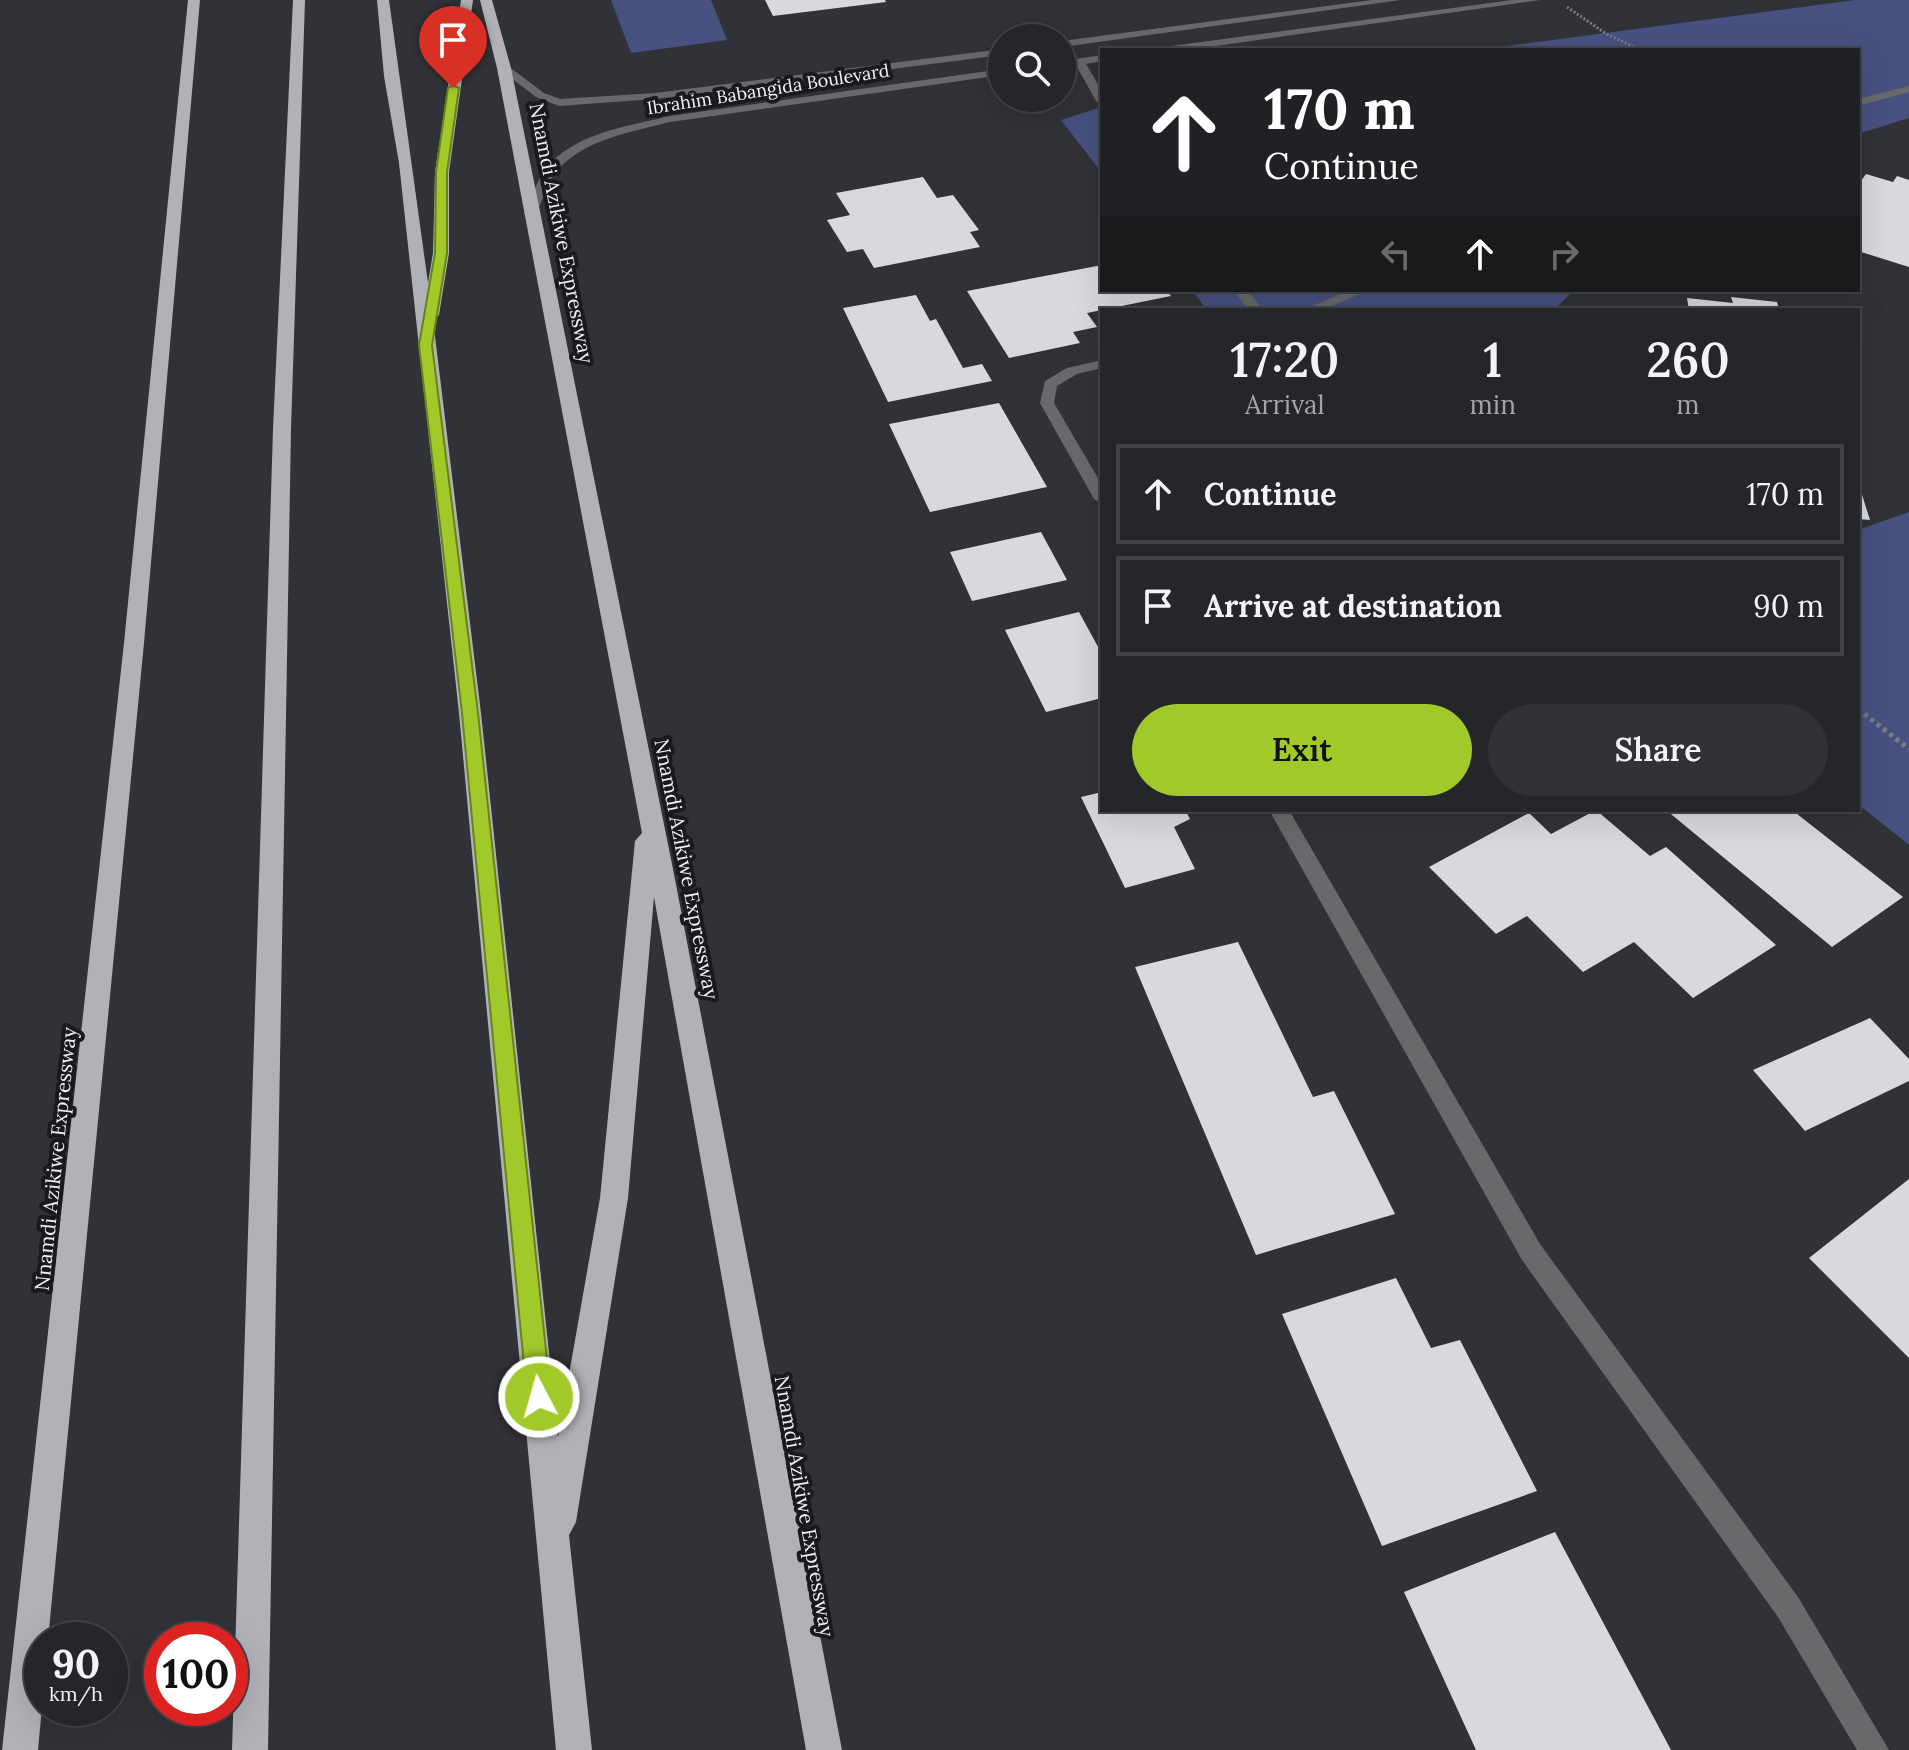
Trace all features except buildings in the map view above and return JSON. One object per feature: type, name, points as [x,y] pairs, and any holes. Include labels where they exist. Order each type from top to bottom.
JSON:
[{"type":"highway","name":"Nnamdi Azikiwe Expressway","points":[[20,1750],[134,643],[194,0]]},
{"type":"highway","points":[[232,1750],[250,1734],[282,429],[299,0]]},
{"type":"highway","points":[[383,0],[391,76],[406,163],[470,713],[574,1750]]},
{"type":"highway","points":[[426,345],[441,253],[442,172],[467,0]]},
{"type":"highway","name":"Nnamdi Azikiwe Expressway","points":[[486,0],[504,68],[530,214],[650,812],[824,1750]]},
{"type":"highway","points":[[555,1552],[614,1198],[650,812]]},
{"type":"street","points":[[1076,42],[1396,0]]},
{"type":"street","points":[[1179,48],[1535,0]]},
{"type":"street","name":"Ibrahim Babangida Boulevard","points":[[504,68],[540,95],[559,103],[655,96],[988,54]]},
{"type":"street","points":[[1076,62],[1100,58]]},
{"type":"street","points":[[1079,61],[1100,98]]},
{"type":"street","name":"Ibrahim Babangida Boulevard","points":[[530,214],[551,169],[572,153],[626,131],[670,119],[988,74]]},
{"type":"street","points":[[1860,102],[1909,89]]},
{"type":"street","points":[[1242,292],[1254,308]]},
{"type":"street","points":[[1315,308],[1357,292]]},
{"type":"street","points":[[1100,364],[1072,371],[1050,384],[1047,403],[1100,496]]},
{"type":"street","points":[[1280,812],[1531,1252],[1788,1607],[1874,1750]]},
{"type":"path","points":[[1557,0],[1605,33],[1636,48]]},
{"type":"path","points":[[1860,711],[1909,749]]},
{"type":"shaded area","points":[[611,0],[711,0],[727,40],[631,53]]},
{"type":"shaded area","points":[[1855,0],[1909,0],[1909,118],[1860,133],[1860,48],[1492,48]]},
{"type":"shaded area","points":[[1100,108],[1100,170],[1061,120]]},
{"type":"shaded area","points":[[1194,292],[1572,292],[1556,308],[1206,308]]},
{"type":"shaded area","points":[[1909,512],[1909,845],[1860,806],[1860,529]]},
{"type":"route","points":[[453,88],[442,172],[441,253],[426,345],[470,713],[539,1397]]}]
